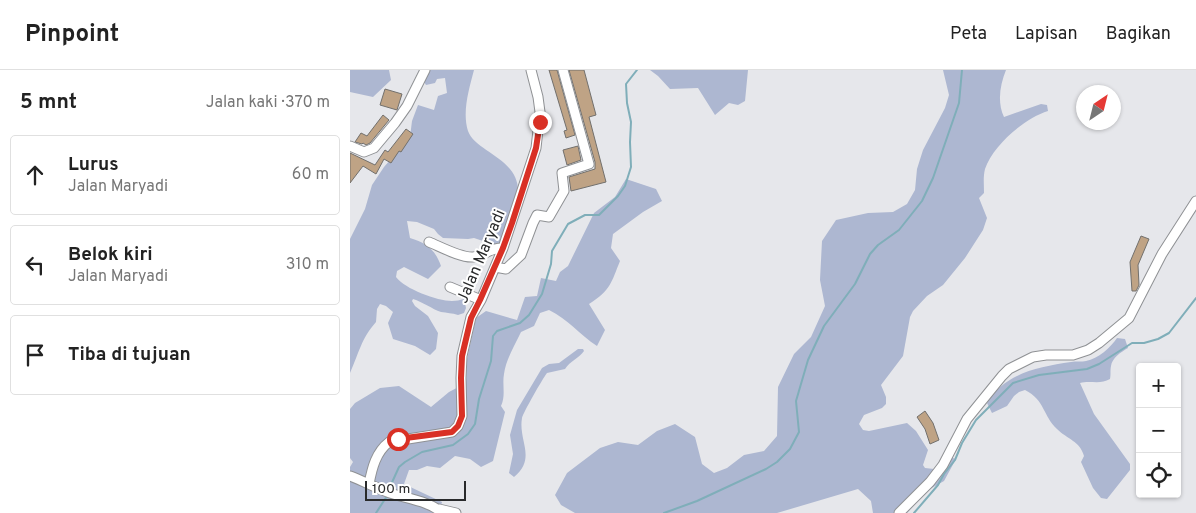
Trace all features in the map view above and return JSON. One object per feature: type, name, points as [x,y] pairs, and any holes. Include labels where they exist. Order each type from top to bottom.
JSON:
[{"type":"street","points":[[350,146],[364,152],[374,148],[406,106],[425,70]]},
{"type":"street","name":"Jalan Maryadi","points":[[369,484],[371,470],[381,448],[389,442],[452,432],[458,426],[462,416],[462,356],[471,318],[503,248],[536,148],[539,131],[539,106],[531,70]]},
{"type":"street","points":[[495,267],[506,269],[521,255],[537,215],[549,217],[564,191],[562,173],[590,164],[563,70]]},
{"type":"street","points":[[899,513],[930,482],[943,465],[972,412],[1009,369],[1033,357],[1073,355],[1088,350],[1099,344],[1129,318],[1162,254],[1196,201]]},
{"type":"street","points":[[429,242],[466,257],[482,255],[489,250],[503,248]]},
{"type":"street","points":[[450,286],[480,300]]},
{"type":"street","points":[[350,476],[387,492],[440,511],[456,513]]},
{"type":"shaded area","points":[[350,70],[389,70],[391,80],[373,97],[350,92]]},
{"type":"shaded area","points":[[425,70],[474,70],[466,108],[468,131],[473,139],[506,164],[513,172],[517,183],[517,200],[501,242],[495,245],[474,238],[443,238],[434,229],[417,222],[407,221],[410,238],[421,242],[433,251],[441,266],[428,279],[404,267],[397,271],[396,277],[406,286],[430,297],[452,301],[464,299],[466,308],[464,313],[458,315],[441,312],[413,299],[412,301],[415,306],[428,316],[438,333],[436,349],[430,355],[415,346],[393,339],[388,323],[393,312],[380,304],[377,309],[376,322],[364,340],[350,373],[350,239],[365,209],[372,185],[384,167],[410,137],[412,121],[418,105],[434,110],[438,96],[447,93],[445,78],[437,79],[435,83],[426,85],[423,80]]},
{"type":"shaded area","points":[[650,70],[748,70],[745,101],[738,105],[729,103],[715,115],[698,88],[670,89]]},
{"type":"shaded area","points":[[943,70],[1006,70],[1000,94],[1004,117],[1041,104],[1047,105],[1048,111],[1020,126],[1002,142],[989,160],[984,172],[984,193],[979,198],[987,218],[983,230],[965,258],[943,285],[927,296],[913,311],[910,317],[903,356],[881,385],[886,397],[886,404],[882,408],[864,415],[859,424],[863,430],[869,431],[907,423],[916,431],[928,450],[923,465],[925,468],[934,469],[949,457],[956,459],[944,481],[928,490],[907,513],[873,513],[871,501],[858,489],[777,513],[575,513],[561,505],[555,495],[567,473],[600,448],[618,442],[638,445],[657,431],[675,424],[695,437],[702,464],[714,473],[727,468],[744,455],[764,451],[777,436],[778,387],[794,354],[811,337],[825,306],[820,280],[822,241],[836,220],[868,213],[893,212],[907,204],[915,190],[917,169],[923,150],[945,108],[949,95]]},
{"type":"shaded area","points":[[626,179],[656,189],[662,201],[613,234],[611,248],[620,261],[606,290],[589,304],[605,330],[597,346],[556,314],[549,310],[540,313],[534,326],[521,332],[505,368],[501,406],[505,412],[493,461],[481,467],[470,459],[455,456],[440,468],[427,466],[417,470],[409,470],[404,484],[442,502],[439,513],[350,513],[350,467],[353,462],[350,458],[350,409],[355,403],[380,388],[399,386],[431,407],[449,392],[466,383],[467,359],[476,318],[486,311],[517,320],[525,297],[537,296],[541,278],[556,281],[560,272],[568,266],[594,213],[615,197]]},
{"type":"shaded area","points":[[1117,338],[1125,339],[1128,348],[1113,360],[1110,379],[1102,382],[1080,383],[1094,414],[1130,464],[1130,470],[1107,499],[1101,498],[1093,488],[1081,462],[1084,456],[1080,447],[1052,424],[1040,403],[1032,394],[1025,390],[1019,392],[1007,406],[992,413],[987,403],[1003,385],[1023,373],[1046,366],[1091,360],[1104,352]]},
{"type":"shaded area","points":[[578,349],[583,349],[584,351],[565,369],[547,373],[522,418],[521,426],[526,456],[521,470],[514,477],[509,473],[513,454],[510,435],[517,410],[542,368],[549,364],[559,363]]},
{"type":"building","points":[[549,70],[557,70],[575,135],[566,138],[564,131],[567,130]]},
{"type":"building","points":[[569,70],[584,70],[596,115],[589,117],[606,182],[571,191],[569,177],[595,169],[595,162]]},
{"type":"building","points":[[385,89],[402,94],[397,110],[380,105]]},
{"type":"building","points":[[383,115],[389,120],[370,143],[366,145],[355,142],[361,133],[367,136]]},
{"type":"building","points":[[406,129],[413,134],[391,163],[384,159],[376,174],[363,166],[350,183],[350,153],[375,165],[385,150],[388,152]]},
{"type":"building","points":[[578,146],[581,160],[567,165],[563,150]]},
{"type":"building","points":[[1141,236],[1149,239],[1138,265],[1139,285],[1136,291],[1132,291],[1130,262]]},
{"type":"building","points":[[925,411],[933,423],[939,440],[930,444],[925,429],[917,417]]},
{"type":"waterway","points":[[389,489],[399,467],[405,462],[422,452],[453,445],[468,434],[475,424],[479,399],[491,361],[493,336],[497,331],[520,323],[529,315],[542,294],[551,264],[552,251],[568,224],[585,215],[599,215],[625,186],[631,167],[631,122],[626,84],[637,70]]},
{"type":"waterway","points":[[664,513],[697,501],[766,469],[777,462],[790,449],[799,432],[796,401],[808,360],[824,326],[855,284],[870,254],[878,245],[899,230],[922,201],[933,178],[959,103],[962,70]]},
{"type":"waterway","points":[[914,513],[938,485],[955,460],[962,443],[976,420],[1013,383],[1039,375],[1087,369],[1099,364],[1132,343],[1144,343],[1158,339],[1169,333],[1196,298]]},
{"type":"waterway","points":[[376,513],[387,496]]},
{"type":"route","points":[[398,439],[452,432],[458,426],[462,416],[462,356],[466,333],[512,223],[536,148],[540,122]]}]
